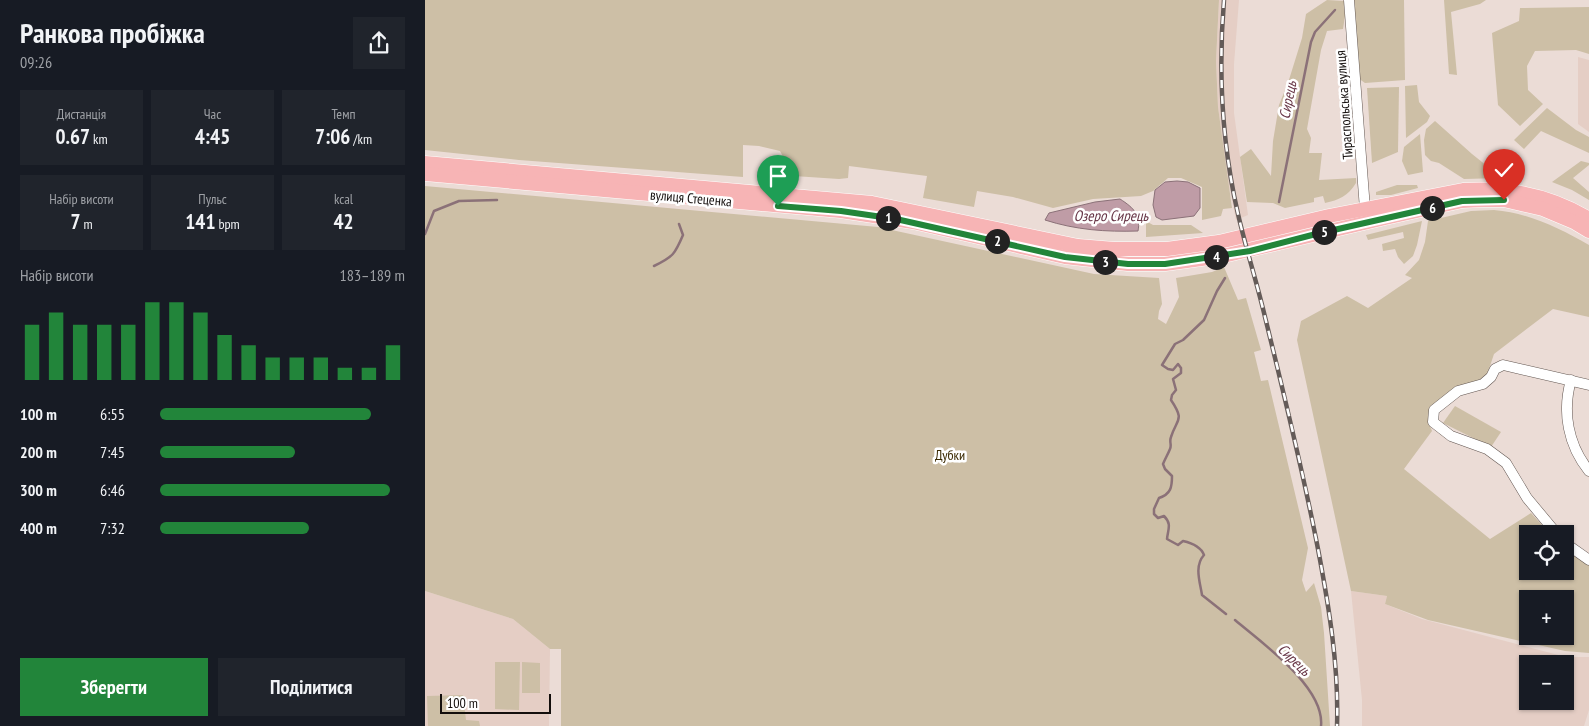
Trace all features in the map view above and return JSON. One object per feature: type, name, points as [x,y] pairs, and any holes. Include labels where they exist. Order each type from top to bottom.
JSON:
[{"type":"main road","name":"вулиця Стеценка","points":[[425,163],[873,203],[1078,246],[1167,249],[1219,242],[1365,209],[1463,190],[1491,189],[1534,194],[1560,204],[1589,219]]},
{"type":"main road","name":"вулиця Стеценка","points":[[425,174],[841,211],[913,222],[1065,257],[1110,263],[1165,264],[1186,262],[1250,251],[1453,203],[1483,200],[1504,200],[1543,209],[1574,222],[1589,231]]},
{"type":"street","name":"Тираспольська вулиця","points":[[1349,0],[1365,209]]},
{"type":"street","points":[[1550,525],[1527,498],[1506,463],[1487,449],[1451,436],[1433,422],[1434,410],[1458,390],[1483,384],[1491,377],[1495,369],[1503,365],[1589,385]]},
{"type":"street","points":[[1571,380],[1567,409],[1569,434],[1581,461],[1589,471]]},
{"type":"street","points":[[1574,549],[1589,560]]},
{"type":"shaded area","points":[[1219,0],[1239,0],[1234,64],[1234,113],[1248,215],[1236,220],[1228,181],[1218,107],[1216,61]]},
{"type":"shaded area","points":[[1578,57],[1589,60],[1589,132],[1578,124]]},
{"type":"shaded area","points":[[425,591],[513,619],[550,649],[549,726],[425,726]]},
{"type":"shaded area","points":[[1351,591],[1387,596],[1385,604],[1422,619],[1558,655],[1519,655],[1519,710],[1574,710],[1574,657],[1589,657],[1589,710],[1584,726],[1362,726],[1362,700]]},
{"type":"green space","points":[[425,0],[1219,0],[1216,61],[1218,107],[1232,208],[1223,209],[1221,216],[1202,220],[1202,187],[1181,178],[1168,178],[1153,191],[1141,196],[1093,199],[1053,208],[1013,197],[977,191],[974,207],[923,198],[927,176],[849,166],[848,178],[794,176],[780,151],[759,146],[743,145],[743,177],[519,160],[425,150]]},
{"type":"green space","points":[[1327,0],[1344,1],[1345,16],[1343,29],[1327,31],[1321,50],[1307,129],[1311,138],[1309,153],[1322,153],[1319,180],[1356,178],[1356,183],[1343,197],[1325,203],[1323,196],[1314,198],[1314,202],[1285,208],[1273,203],[1247,202],[1240,157],[1251,149],[1271,176],[1273,141],[1279,105],[1302,38],[1306,14]]},
{"type":"green space","points":[[1354,0],[1404,0],[1405,80],[1365,83],[1358,78]]},
{"type":"green space","points":[[1444,0],[1486,0],[1480,4],[1451,12],[1457,75],[1449,74]]},
{"type":"green space","points":[[1589,7],[1589,54],[1576,50],[1535,51],[1527,66],[1528,90],[1543,104],[1520,126],[1498,105],[1492,33],[1519,21],[1520,8]]},
{"type":"green space","points":[[1417,85],[1419,102],[1430,116],[1427,122],[1406,138],[1405,86]]},
{"type":"green space","points":[[1399,87],[1398,152],[1372,163],[1367,88]]},
{"type":"green space","points":[[1547,108],[1576,130],[1589,137],[1589,153],[1541,131],[1524,149],[1514,140]]},
{"type":"green space","points":[[1435,121],[1502,178],[1464,179],[1439,163],[1431,161],[1425,155],[1424,140],[1426,129]]},
{"type":"green space","points":[[1420,134],[1423,172],[1408,175],[1402,161],[1404,147]]},
{"type":"green space","points":[[1581,161],[1589,163],[1589,165],[1573,178],[1589,192],[1589,200],[1572,190],[1552,182]]},
{"type":"green space","points":[[1397,185],[1417,185],[1418,188],[1391,195],[1376,195],[1376,192]]},
{"type":"green space","name":"Дубки","points":[[425,186],[878,227],[1094,274],[1159,278],[1162,304],[1158,319],[1166,324],[1179,297],[1176,278],[1212,272],[1224,267],[1238,300],[1246,298],[1261,350],[1254,352],[1261,381],[1268,380],[1308,548],[1302,580],[1306,592],[1314,583],[1321,607],[1330,726],[561,726],[561,649],[550,649],[513,619],[425,591]]},
{"type":"green space","points":[[1494,210],[1532,218],[1555,227],[1589,245],[1589,317],[1553,309],[1494,354],[1486,378],[1431,410],[1428,421],[1432,431],[1404,469],[1490,539],[1531,513],[1542,525],[1519,525],[1519,580],[1574,580],[1574,555],[1589,565],[1589,653],[1565,651],[1538,645],[1574,645],[1574,590],[1519,590],[1519,641],[1428,620],[1385,604],[1387,596],[1351,591],[1297,340],[1301,321],[1347,296],[1368,308],[1412,278],[1405,275],[1419,260],[1425,242],[1428,221],[1471,211]]},
{"type":"green space","points":[[1146,221],[1153,225],[1191,225],[1203,233],[1146,237]]},
{"type":"green space","points":[[1422,221],[1413,256],[1404,264],[1398,257],[1395,249],[1383,251],[1382,244],[1404,238],[1403,232],[1368,240],[1366,235]]},
{"type":"green space","points":[[1455,406],[1501,432],[1491,447],[1443,423]]},
{"type":"green space","points":[[495,662],[520,662],[519,710],[495,709]]},
{"type":"green space","points":[[522,662],[540,663],[540,693],[522,693]]},
{"type":"green space","points":[[463,695],[466,720],[479,721],[480,726],[428,726],[427,696]]},
{"type":"water","name":"Озеро Сирець","points":[[1165,182],[1188,182],[1200,188],[1200,208],[1194,216],[1162,220],[1156,217],[1153,205],[1155,190]]},
{"type":"water","name":"Озеро Сирець","points":[[1120,199],[1135,212],[1139,225],[1138,231],[1091,230],[1045,220],[1049,213],[1095,202]]},
{"type":"waterway","name":"Сирець","points":[[1279,202],[1311,42],[1315,32],[1335,10]]},
{"type":"waterway","points":[[425,234],[434,211],[459,201],[497,200]]},
{"type":"waterway","points":[[654,266],[665,260],[675,251],[683,235],[679,224]]},
{"type":"waterway","name":"Сирець","points":[[1225,278],[1204,320],[1183,340],[1175,344],[1162,365],[1173,370],[1178,364],[1181,368],[1181,373],[1173,379],[1176,390],[1171,400],[1178,412],[1179,419],[1170,439],[1171,448],[1163,464],[1172,476],[1171,487],[1166,494],[1159,498],[1154,514],[1158,518],[1164,516],[1168,522],[1167,539],[1178,545],[1183,541],[1190,543],[1203,552],[1204,555],[1198,569],[1202,595],[1226,614]]},
{"type":"waterway","name":"Сирець","points":[[1235,620],[1275,653],[1303,681],[1320,711],[1321,726]]},
{"type":"railway","points":[[1224,0],[1221,54],[1223,108],[1228,161],[1244,240],[1262,304],[1286,404],[1318,549],[1335,659],[1337,726]]},
{"type":"route","points":[[778,206],[841,211],[913,222],[1065,257],[1110,263],[1165,264],[1250,251],[1462,201],[1504,200]]}]
